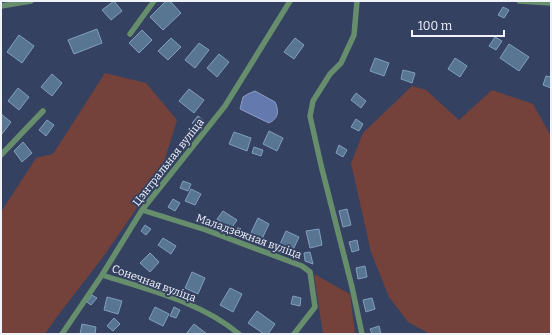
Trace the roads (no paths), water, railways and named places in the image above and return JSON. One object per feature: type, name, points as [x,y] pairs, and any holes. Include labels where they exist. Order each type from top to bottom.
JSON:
[{"type":"street","points":[[1,6],[31,1]]},
{"type":"street","points":[[130,34],[154,1]]},
{"type":"street","name":"Цэнтральная вуліца","points":[[62,334],[102,275],[142,210],[225,106],[290,1]]},
{"type":"street","points":[[357,1],[354,35],[341,64],[330,74],[313,101],[310,116],[362,334]]},
{"type":"street","points":[[519,1],[551,4]]},
{"type":"street","points":[[1,155],[43,111]]},
{"type":"street","name":"Маладзёжная вуліца","points":[[142,210],[206,230],[302,266],[310,272],[315,306],[294,334]]},
{"type":"street","name":"Сонечная вуліца","points":[[102,275],[176,299],[224,322],[239,334]]},
{"type":"water","points":[[255,91],[275,102],[277,114],[275,119],[269,123],[240,109],[243,97]]}]
